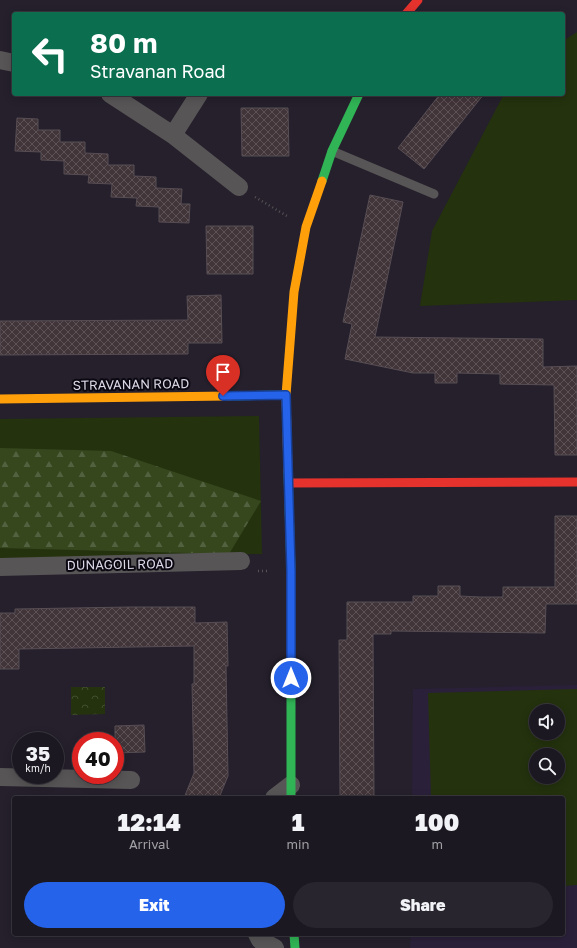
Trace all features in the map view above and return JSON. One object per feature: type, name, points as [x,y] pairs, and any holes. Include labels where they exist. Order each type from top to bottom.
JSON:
[{"type":"street","points":[[408,12],[418,0]]},
{"type":"street","points":[[0,60],[12,63]]},
{"type":"street","points":[[113,96],[173,135],[239,188]]},
{"type":"street","points":[[173,135],[198,96]]},
{"type":"street","points":[[279,796],[291,791],[291,571],[286,395],[294,292],[306,227],[332,151],[358,96]]},
{"type":"street","name":"STRAVANAN ROAD","points":[[0,399],[286,395]]},
{"type":"street","points":[[289,483],[577,482]]},
{"type":"street","name":"DUNAGOIL ROAD","points":[[0,567],[241,561]]},
{"type":"street","points":[[0,777],[131,780]]},
{"type":"street","points":[[258,936],[260,940],[275,948]]},
{"type":"street","points":[[294,936],[295,948]]},
{"type":"lane","points":[[332,151],[434,194]]},
{"type":"path","points":[[239,188],[306,227]]},
{"type":"path","points":[[241,561],[256,572],[291,571]]},
{"type":"shaded area","points":[[577,685],[577,948],[410,948],[411,936],[565,936],[565,796],[412,796],[413,689]]},
{"type":"green space","points":[[577,32],[577,300],[420,306],[432,231],[503,96],[565,96],[565,40]]},
{"type":"green space","points":[[259,416],[262,554],[0,559],[0,419]]},
{"type":"green space","points":[[0,448],[111,451],[261,501],[229,554],[0,548]]},
{"type":"green space","points":[[71,687],[105,687],[105,714],[71,715]]},
{"type":"green space","points":[[577,689],[577,885],[565,886],[565,796],[431,796],[428,693]]},
{"type":"building","points":[[438,96],[482,96],[424,169],[398,148]]},
{"type":"building","points":[[241,108],[288,108],[289,156],[242,156]]},
{"type":"building","points":[[17,118],[38,119],[38,130],[60,130],[60,142],[85,142],[85,153],[108,154],[108,165],[134,165],[134,176],[156,177],[156,188],[182,189],[181,204],[190,204],[189,223],[159,222],[159,207],[136,206],[137,198],[111,197],[112,184],[88,183],[89,175],[64,174],[64,161],[41,160],[41,152],[15,151]]},
{"type":"building","points":[[370,195],[403,202],[375,337],[543,339],[543,367],[577,366],[577,455],[555,455],[554,385],[500,384],[500,374],[457,373],[457,383],[435,383],[435,373],[413,373],[345,359],[352,324],[343,322]]},
{"type":"building","points":[[206,226],[253,226],[253,274],[207,274]]},
{"type":"building","points":[[221,295],[222,343],[188,343],[188,354],[0,355],[0,321],[188,320],[187,296]]},
{"type":"building","points":[[555,516],[577,516],[577,604],[546,604],[545,633],[391,631],[391,634],[373,634],[374,796],[340,796],[339,640],[347,640],[347,602],[413,602],[413,596],[438,596],[438,586],[460,586],[460,596],[480,597],[503,597],[503,587],[555,587]]},
{"type":"building","points":[[195,607],[195,623],[227,622],[228,666],[226,666],[228,776],[220,796],[185,796],[194,773],[192,684],[194,684],[194,646],[19,649],[19,669],[0,669],[0,613],[15,613],[15,609]]},
{"type":"building","points":[[144,725],[145,752],[124,753],[124,732],[115,732],[115,726]]},
{"type":"traffic: fast","points":[[322,181],[332,151],[358,96]]},
{"type":"traffic: fast","points":[[229,396],[286,395]]},
{"type":"traffic: fast","points":[[288,471],[291,571],[291,796]]},
{"type":"traffic: fast","points":[[294,936],[295,948]]},
{"type":"traffic: slow","points":[[288,471],[286,395],[294,292],[306,227],[322,181]]},
{"type":"traffic: slow","points":[[0,399],[229,396]]},
{"type":"traffic: jam","points":[[408,12],[418,0]]},
{"type":"traffic: jam","points":[[289,483],[577,482]]},
{"type":"route","points":[[223,396],[286,395],[291,571],[291,678]]}]
